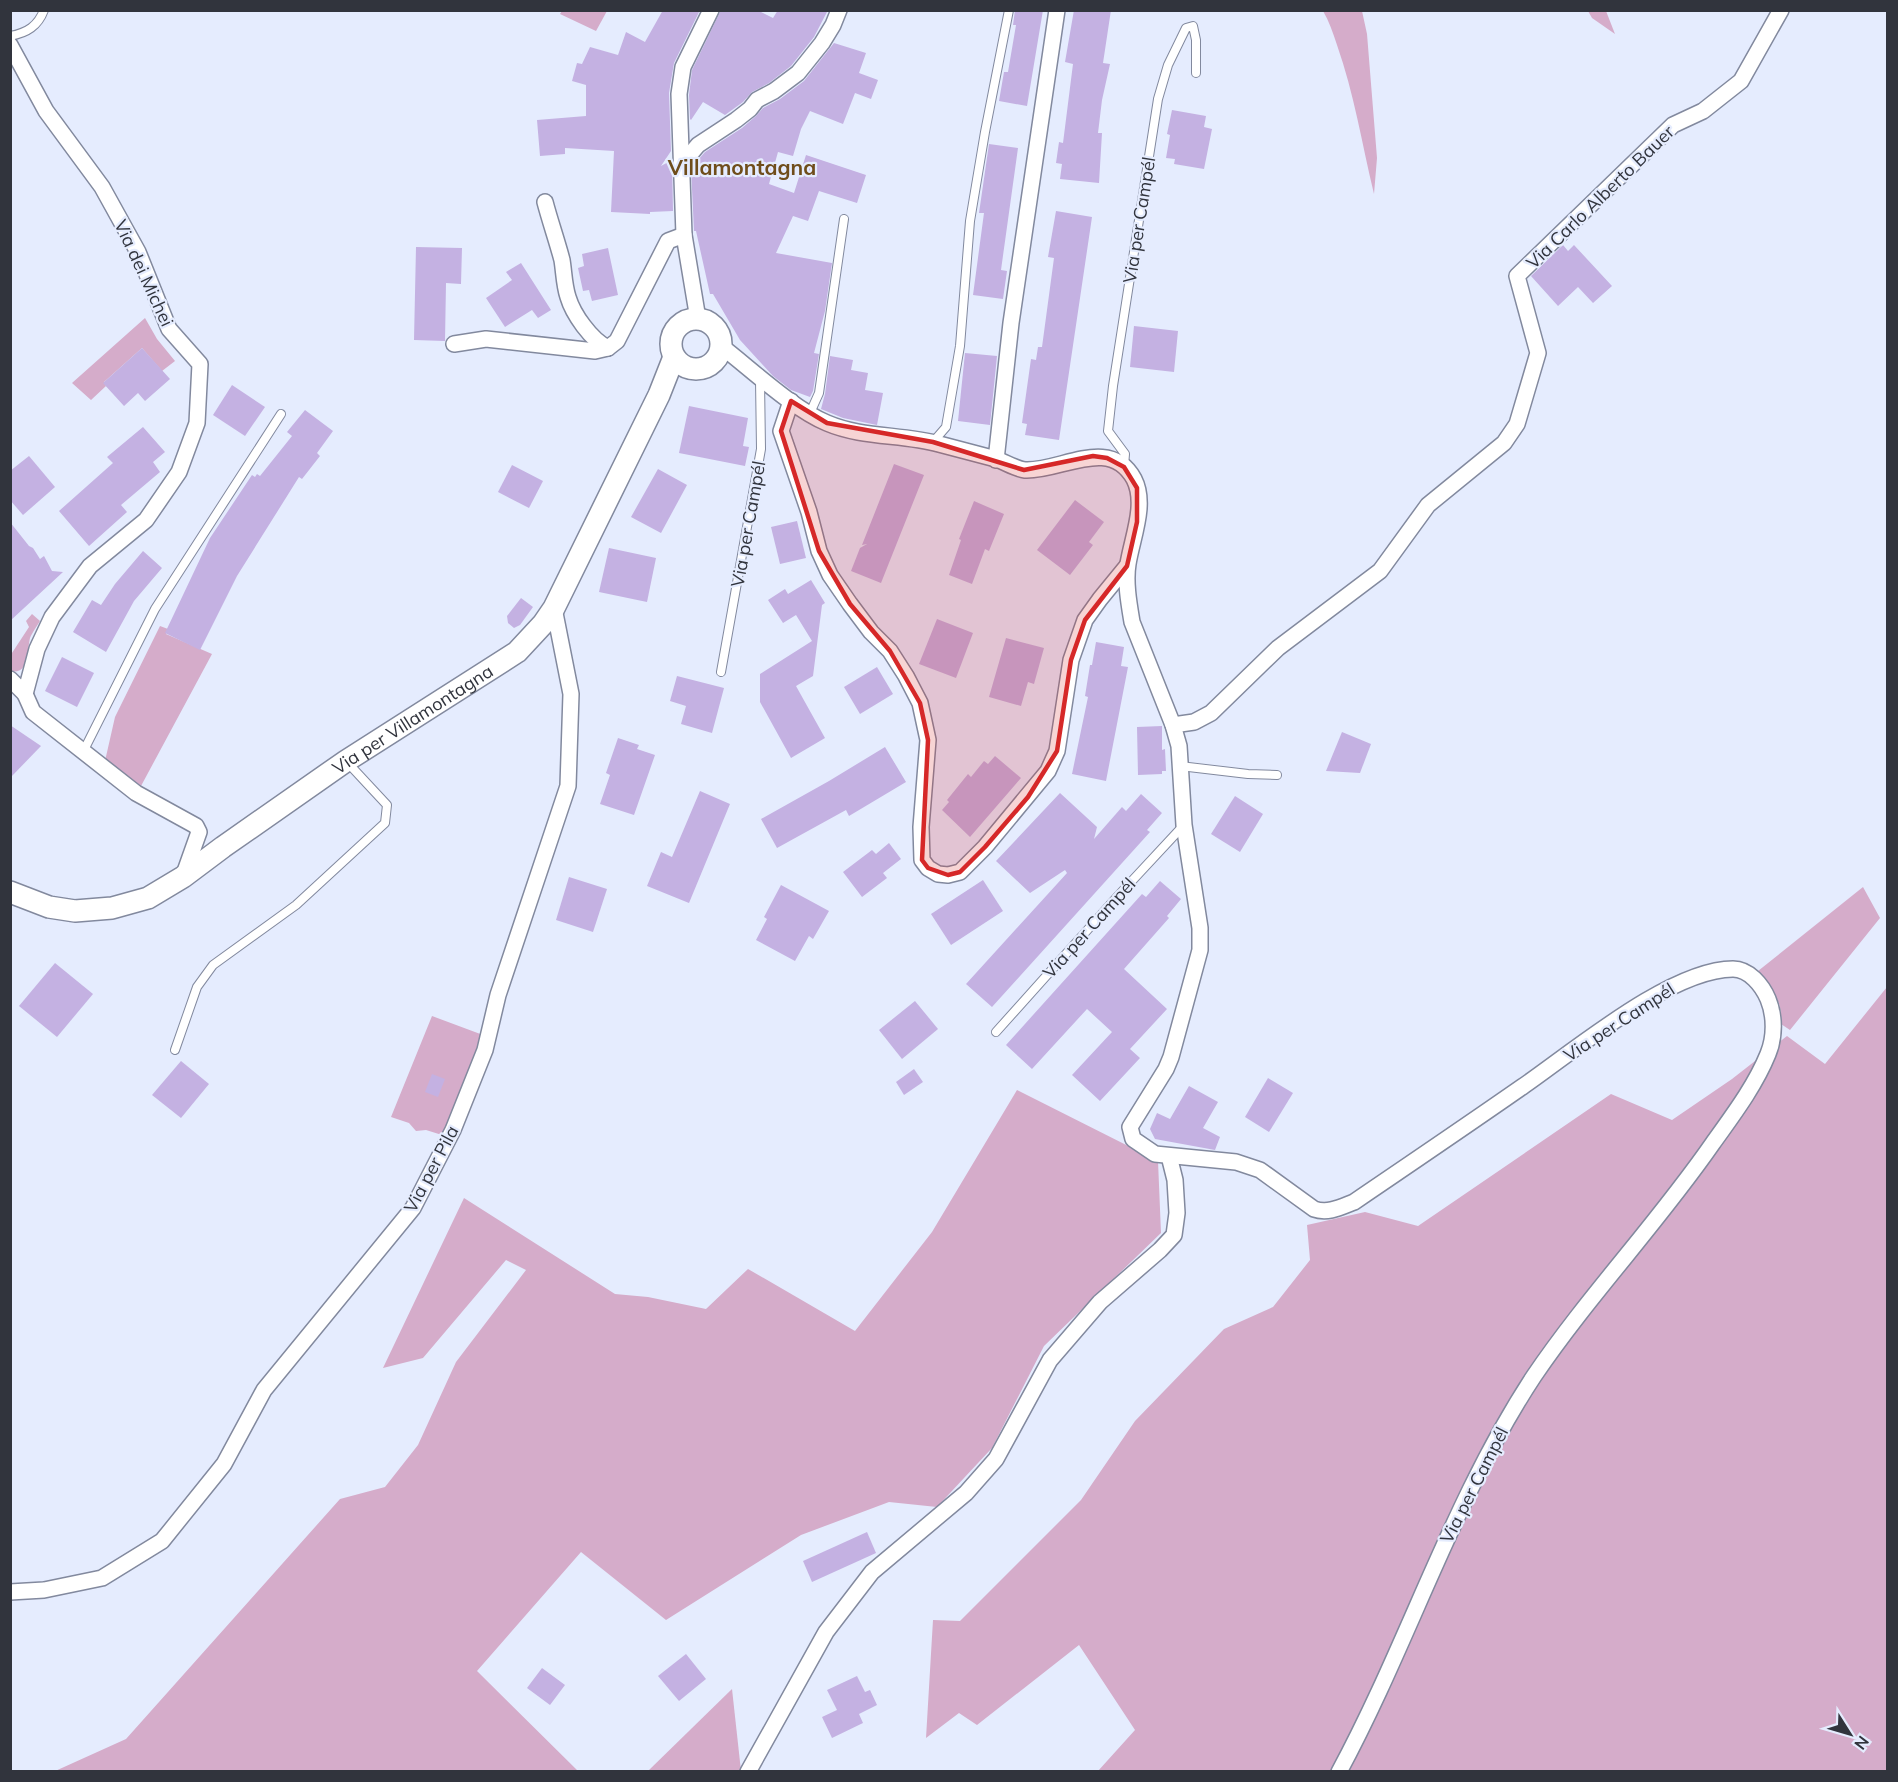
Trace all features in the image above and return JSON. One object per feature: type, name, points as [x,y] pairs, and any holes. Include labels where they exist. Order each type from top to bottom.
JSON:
[{"type":"street","points":[[698,319],[684,235],[678,114],[683,67],[711,10]]},
{"type":"street","points":[[682,164],[698,145],[750,109],[757,100],[798,74],[822,43],[839,10]]},
{"type":"street","points":[[996,460],[1011,323],[1057,10]]},
{"type":"street","name":"Via Carlo Alberto Bauer","points":[[1173,725],[1194,723],[1211,713],[1278,648],[1380,571],[1428,506],[1504,443],[1517,424],[1539,353],[1517,276],[1673,125],[1703,111],[1741,81],[1780,11]]},
{"type":"street","name":"Via dei Michei","points":[[10,45],[46,111],[102,187],[138,252],[169,329],[200,364],[197,423],[179,472],[146,520],[90,567],[52,617],[37,649],[25,694]]},
{"type":"street","points":[[545,202],[562,260],[568,297],[586,328],[608,348]]},
{"type":"street","points":[[454,344],[486,339],[596,351],[608,348],[617,341],[668,242],[684,235]]},
{"type":"street","points":[[698,319],[714,328],[718,333],[721,346],[718,356],[711,364],[701,369],[691,369],[674,357],[671,339],[681,324],[698,319]]},
{"type":"street","points":[[721,346],[791,401],[827,423],[852,430],[933,442],[1024,470],[1093,456],[1107,458],[1124,467]]},
{"type":"street","name":"Via per Villamontagna","points":[[10,892],[49,907],[75,911],[112,908],[148,898],[183,877],[223,846],[346,761],[517,652],[543,624],[554,608],[659,395],[674,357]]},
{"type":"street","name":"Via per Campél","points":[[791,401],[781,431],[809,512],[819,551],[830,575],[872,632],[890,651],[920,703],[928,740],[921,827],[922,860],[928,868],[938,874],[948,875],[960,872],[985,847],[1048,771],[1058,751],[1071,660],[1085,620],[1127,566]]},
{"type":"street","name":"Via per Campél","points":[[1124,467],[1133,478],[1137,488],[1138,504],[1137,522],[1127,566],[1129,607],[1132,622],[1173,725],[1179,746],[1184,825],[1198,908],[1200,950],[1166,1069],[1130,1127],[1133,1139],[1155,1154],[1236,1162],[1260,1170],[1314,1209],[1322,1212],[1354,1202],[1611,1023],[1691,978],[1738,969],[1745,972],[1764,989],[1773,1018],[1770,1051],[1744,1100],[1688,1179],[1572,1323],[1534,1377],[1507,1422],[1434,1564],[1365,1725],[1339,1772]]},
{"type":"street","name":"Via per Pila","points":[[10,1592],[44,1590],[102,1578],[162,1541],[224,1464],[264,1390],[413,1208],[453,1130],[485,1050],[498,995],[568,786],[571,694],[554,608]]},
{"type":"street","points":[[10,679],[25,694],[33,712],[83,752],[136,793],[196,826],[199,832],[183,877]]},
{"type":"street","points":[[748,1772],[826,1632],[872,1572],[966,1493],[996,1459],[1050,1360],[1100,1302],[1160,1251],[1174,1235],[1177,1213],[1175,1180],[1169,1156]]},
{"type":"lane","points":[[10,36],[23,34],[39,21],[44,10]]},
{"type":"lane","points":[[933,442],[946,427],[948,416],[960,346],[970,221],[1009,10]]},
{"type":"lane","name":"Via per Campél","points":[[1124,467],[1125,453],[1108,431],[1146,171],[1158,99],[1168,65],[1186,28],[1193,26],[1196,40],[1196,73]]},
{"type":"lane","points":[[810,413],[819,393],[844,219]]},
{"type":"lane","name":"Via per Campél","points":[[721,672],[761,449],[760,376]]},
{"type":"lane","points":[[83,752],[155,609],[281,414]]},
{"type":"lane","points":[[175,1050],[197,987],[213,965],[296,905],[385,822],[387,804],[346,761]]},
{"type":"lane","points":[[1180,766],[1277,775]]},
{"type":"lane","name":"Via per Campél","points":[[996,1032],[1101,913],[1184,825]]},
{"type":"highlighted area","points":[[791,401],[827,423],[933,442],[1024,470],[1093,456],[1107,458],[1124,467],[1137,488],[1137,522],[1127,566],[1085,620],[1071,660],[1057,751],[1028,797],[985,847],[960,872],[948,875],[928,868],[922,860],[928,740],[920,703],[890,651],[850,604],[819,551],[781,431]]},
{"type":"shaded area","points":[[562,10],[607,11],[596,31],[560,14]]},
{"type":"shaded area","points":[[1323,11],[1362,11],[1367,34],[1377,158],[1374,194],[1343,63]]},
{"type":"shaded area","points":[[1588,11],[1606,11],[1615,34],[1592,18]]},
{"type":"shaded area","points":[[145,318],[157,339],[175,361],[162,371],[142,348],[104,382],[106,386],[91,400],[72,383]]},
{"type":"shaded area","points":[[32,614],[40,621],[30,638],[26,661],[21,669],[11,671],[10,656],[29,627],[26,621]]},
{"type":"shaded area","points":[[160,626],[168,629],[166,634],[212,654],[141,786],[105,761],[115,717]]},
{"type":"shaded area","points":[[1863,887],[1880,918],[1790,1030],[1781,1024],[1778,1002],[1772,989],[1758,971]]},
{"type":"shaded area","points":[[1887,987],[1887,1771],[1098,1771],[1135,1730],[1079,1645],[977,1725],[959,1713],[926,1738],[933,1620],[960,1621],[1081,1500],[1135,1421],[1224,1329],[1273,1307],[1310,1260],[1307,1225],[1365,1212],[1418,1226],[1611,1094],[1672,1120],[1732,1079],[1787,1036],[1825,1064]]},
{"type":"shaded area","points":[[432,1016],[483,1035],[442,1135],[426,1130],[416,1131],[409,1123],[391,1117]]},
{"type":"shaded area","points":[[1017,1090],[1158,1161],[1161,1233],[1044,1346],[992,1448],[937,1507],[889,1502],[801,1535],[666,1620],[581,1552],[477,1671],[578,1771],[53,1772],[126,1739],[340,1499],[385,1487],[418,1445],[456,1362],[526,1270],[506,1260],[423,1358],[383,1368],[464,1198],[615,1294],[648,1297],[706,1309],[748,1269],[855,1331],[932,1232]]},
{"type":"shaded area","points":[[732,1689],[741,1771],[648,1771]]},
{"type":"building","points":[[663,10],[700,10],[674,63],[669,93],[671,151],[661,166],[672,160],[673,211],[650,212],[650,214],[611,212],[614,151],[565,148],[565,154],[540,156],[537,120],[586,116],[586,85],[572,81],[577,63],[582,64],[590,47],[618,55],[626,32],[645,42]]},
{"type":"building","points":[[721,10],[757,10],[773,18],[778,10],[828,10],[814,37],[791,66],[769,83],[752,92],[725,115],[703,102],[691,120],[689,95],[692,70]]},
{"type":"building","points":[[1015,10],[1043,10],[1027,106],[999,101],[1004,72],[1008,72],[1016,25],[1013,25]]},
{"type":"building","points":[[1074,10],[1111,10],[1103,63],[1110,64],[1098,133],[1102,133],[1099,183],[1060,179],[1062,164],[1056,163],[1059,142],[1063,143],[1073,64],[1065,62]]},
{"type":"building","points":[[834,43],[866,53],[859,73],[878,80],[871,99],[855,93],[843,124],[810,111],[801,129],[793,156],[778,152],[769,184],[794,193],[806,155],[866,175],[857,203],[819,191],[808,221],[793,216],[776,253],[832,263],[825,311],[814,353],[819,354],[810,397],[791,390],[773,376],[740,340],[713,294],[710,294],[696,231],[694,231],[691,168],[705,152],[742,128],[763,108],[780,99],[804,81]]},
{"type":"building","points":[[1172,110],[1206,116],[1204,127],[1212,129],[1204,169],[1174,164],[1175,159],[1166,158],[1170,135],[1167,134]]},
{"type":"building","points":[[989,144],[1018,148],[1001,270],[1007,271],[1003,299],[973,295],[984,213],[979,213]]},
{"type":"building","points":[[1056,211],[1092,217],[1059,440],[1025,435],[1027,424],[1022,423],[1031,359],[1036,360],[1038,347],[1042,347],[1054,258],[1048,257]]},
{"type":"building","points":[[1563,245],[1568,251],[1574,245],[1612,286],[1593,303],[1578,287],[1558,306],[1531,276]]},
{"type":"building","points":[[416,247],[462,248],[461,284],[446,283],[445,341],[414,340]]},
{"type":"building","points":[[608,248],[618,295],[592,301],[589,290],[583,291],[578,268],[584,266],[582,254]]},
{"type":"building","points":[[521,263],[551,310],[538,318],[532,310],[505,327],[486,298],[512,280],[506,272]]},
{"type":"building","points":[[1134,326],[1178,331],[1174,372],[1130,367]]},
{"type":"building","points":[[142,348],[170,379],[145,401],[138,393],[124,406],[103,383]]},
{"type":"building","points":[[965,353],[997,356],[990,425],[958,421]]},
{"type":"building","points":[[830,356],[853,360],[851,370],[868,373],[865,390],[883,393],[877,425],[843,418],[821,409]]},
{"type":"building","points":[[232,385],[265,407],[245,436],[213,415]]},
{"type":"building","points":[[689,406],[748,418],[743,446],[749,447],[745,466],[679,453]]},
{"type":"building","points":[[305,410],[333,431],[317,453],[320,456],[302,479],[299,477],[237,576],[200,650],[165,633],[210,538],[252,475],[260,476],[292,436],[287,432]]},
{"type":"building","points":[[143,427],[165,452],[153,462],[160,472],[121,505],[127,512],[89,546],[59,511],[113,463],[107,457]]},
{"type":"building","points":[[29,456],[55,487],[23,515],[10,500],[10,471]]},
{"type":"building","points":[[894,464],[924,475],[881,583],[851,571],[860,548],[867,544],[862,545]]},
{"type":"building","points":[[512,465],[543,481],[529,508],[498,492]]},
{"type":"building","points":[[658,469],[687,485],[661,533],[631,517]]},
{"type":"building","points":[[1075,500],[1104,522],[1089,542],[1093,545],[1070,575],[1037,550]]},
{"type":"building","points":[[974,501],[1004,514],[989,551],[985,549],[972,584],[949,575],[961,540],[959,539]]},
{"type":"building","points":[[797,521],[806,558],[780,564],[771,527]]},
{"type":"building","points":[[10,522],[40,559],[44,556],[52,571],[63,572],[10,621]]},
{"type":"building","points":[[609,548],[656,558],[647,602],[599,592]]},
{"type":"building","points":[[143,551],[162,568],[134,601],[106,652],[73,632],[92,600],[101,605],[115,584]]},
{"type":"building","points":[[811,580],[825,603],[822,605],[813,676],[796,686],[825,738],[791,758],[760,702],[760,674],[812,641],[796,615],[783,623],[768,600],[785,589],[788,594]]},
{"type":"building","points":[[521,598],[533,607],[520,625],[514,628],[508,623],[507,616]]},
{"type":"building","points":[[937,619],[973,633],[956,678],[919,664]]},
{"type":"building","points":[[1006,638],[1044,648],[1034,684],[1028,682],[1021,706],[989,697]]},
{"type":"building","points":[[1096,642],[1124,647],[1121,666],[1128,667],[1106,781],[1072,774],[1088,697],[1085,696]]},
{"type":"building","points":[[62,657],[94,673],[77,707],[45,691]]},
{"type":"building","points":[[877,667],[893,694],[860,714],[844,687]]},
{"type":"building","points":[[677,676],[724,688],[712,733],[681,724],[686,706],[670,701]]},
{"type":"building","points":[[10,725],[41,746],[10,778]]},
{"type":"building","points":[[1162,726],[1162,750],[1165,749],[1166,771],[1162,771],[1162,774],[1138,775],[1137,727]]},
{"type":"building","points":[[1342,732],[1371,744],[1360,773],[1326,771]]},
{"type":"building","points":[[618,738],[639,745],[637,749],[655,755],[634,815],[600,804],[610,775],[606,773]]},
{"type":"building","points":[[885,747],[906,782],[849,816],[846,810],[777,848],[761,819]]},
{"type":"building","points":[[995,756],[1021,778],[970,837],[942,810],[949,802],[947,800],[968,774],[971,777],[984,761],[988,764]]},
{"type":"building","points":[[700,791],[730,804],[689,903],[647,886],[661,852],[672,857]]},
{"type":"building","points":[[1060,793],[1097,827],[1094,839],[1122,807],[1126,811],[1141,794],[1162,813],[1147,830],[1150,832],[992,1007],[966,984],[1067,873],[1065,870],[1030,893],[996,861]]},
{"type":"building","points":[[1235,796],[1263,814],[1240,852],[1211,834]]},
{"type":"building","points":[[889,843],[901,859],[883,873],[887,878],[862,897],[843,872],[872,850],[876,854]]},
{"type":"building","points":[[569,877],[607,889],[593,932],[556,920]]},
{"type":"building","points":[[983,880],[1003,911],[951,945],[931,914]]},
{"type":"building","points":[[1160,881],[1181,899],[1167,916],[1169,918],[1124,969],[1167,1009],[1130,1049],[1140,1058],[1100,1101],[1072,1075],[1112,1032],[1087,1009],[1032,1069],[1006,1045],[1142,894],[1146,897]]},
{"type":"building","points":[[781,885],[829,911],[813,939],[809,936],[795,961],[756,940],[767,919],[764,917]]},
{"type":"building","points":[[55,963],[93,994],[57,1037],[19,1006]]},
{"type":"building","points":[[915,1001],[938,1029],[902,1059],[879,1030]]},
{"type":"building","points":[[181,1061],[209,1084],[181,1118],[152,1095]]},
{"type":"building","points":[[914,1069],[923,1082],[904,1095],[896,1082]]},
{"type":"building","points":[[432,1074],[445,1079],[438,1097],[425,1092]]},
{"type":"building","points":[[1268,1078],[1293,1093],[1269,1132],[1245,1117]]},
{"type":"building","points":[[1189,1086],[1218,1102],[1203,1128],[1220,1137],[1215,1150],[1155,1139],[1150,1129],[1157,1113],[1170,1119]]},
{"type":"building","points":[[867,1532],[876,1553],[812,1582],[803,1561]]},
{"type":"building","points":[[686,1654],[706,1679],[679,1701],[658,1676]]},
{"type":"building","points":[[542,1668],[565,1685],[550,1705],[527,1688]]},
{"type":"building","points":[[857,1676],[865,1692],[870,1690],[877,1705],[859,1714],[863,1723],[832,1738],[822,1717],[837,1710],[827,1690]]},
{"type":"district","name":"Villamontagna","points":[[742,167]]}]
